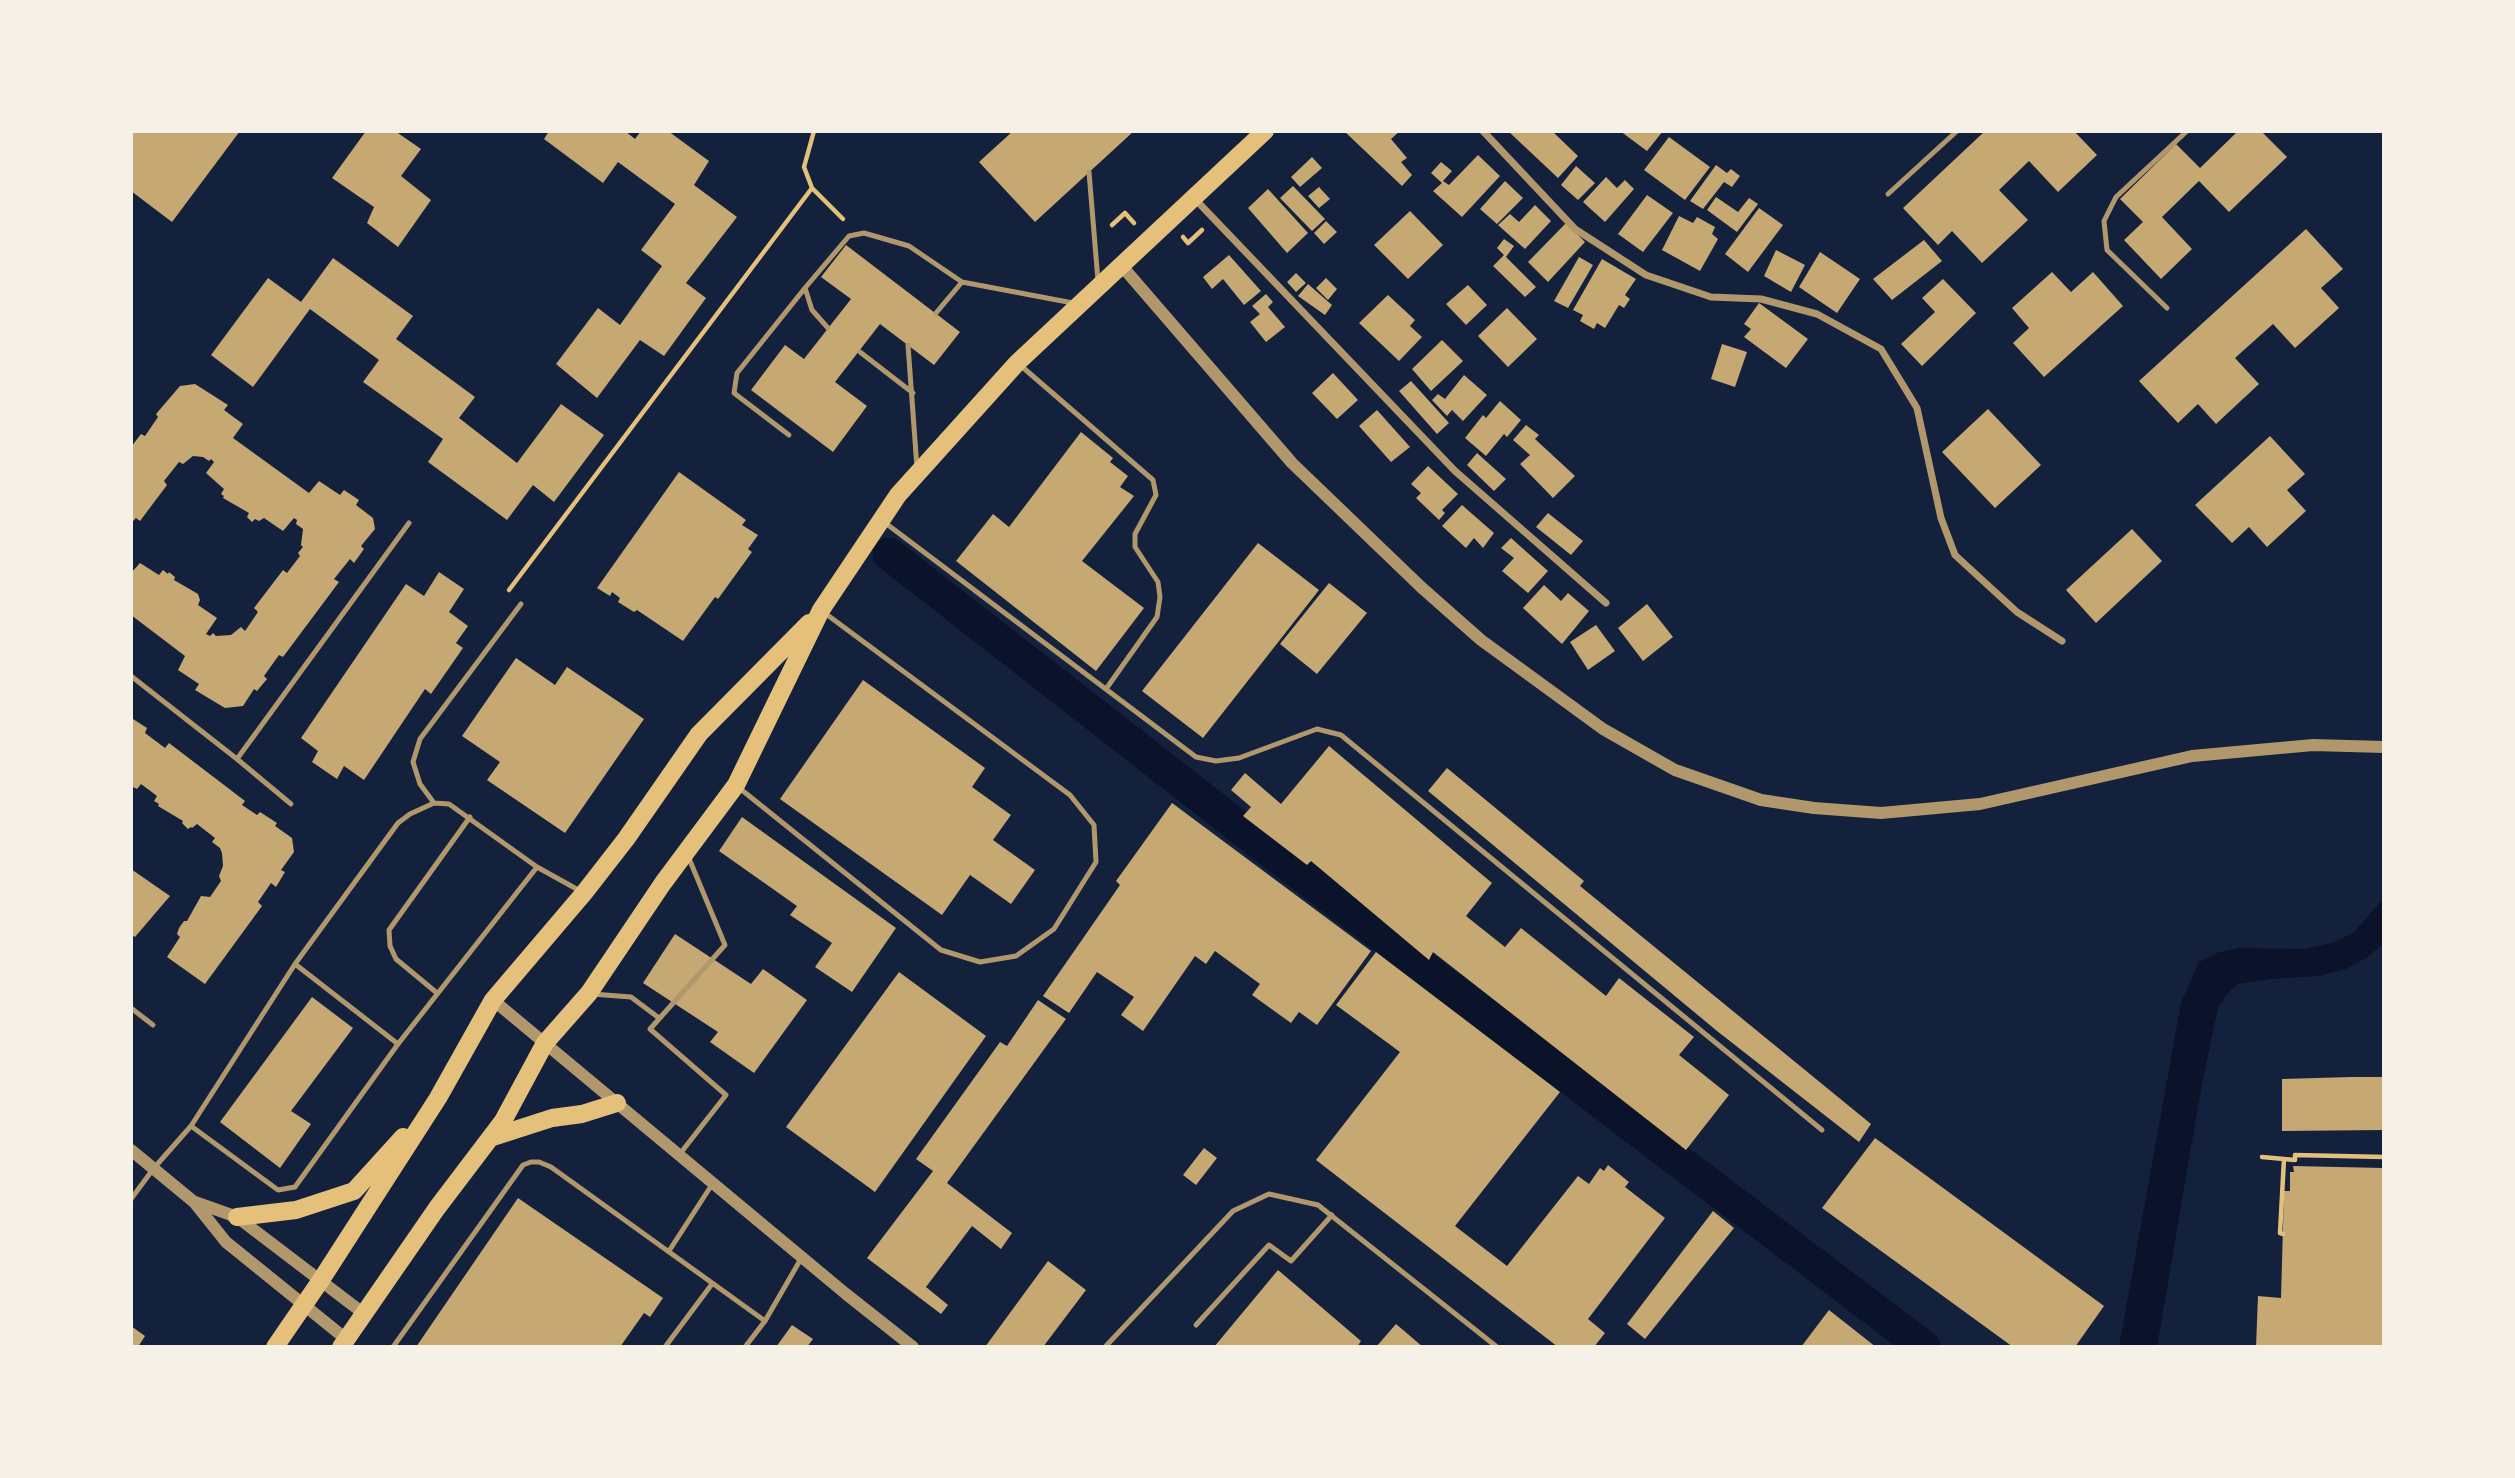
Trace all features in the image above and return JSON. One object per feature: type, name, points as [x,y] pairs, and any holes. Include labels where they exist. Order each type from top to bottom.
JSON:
[{"type":"main road","points":[[343,1343],[503,1121],[545,1043],[589,993],[688,849],[736,785],[821,610],[898,495],[1017,363],[1265,131]]},
{"type":"main road","points":[[275,1347],[439,1098],[493,1000],[626,839],[699,734],[821,610]]},
{"type":"main road","points":[[237,1217],[296,1210],[354,1191],[439,1098]]},
{"type":"main road","points":[[490,1138],[552,1118],[582,1114],[617,1103]]},
{"type":"street","points":[[1483,131],[1575,229],[1646,275],[1711,297],[1760,299],[1817,314],[1881,349],[1917,408],[1941,518],[1955,555],[2017,612],[2062,641]]},
{"type":"street","points":[[1194,198],[1455,471],[1606,603]]},
{"type":"street","points":[[1121,265],[1292,463],[1421,587],[1481,640],[1603,729],[1675,770],[1761,800],[1814,808],[1881,813],[1980,804],[2192,756],[2313,745],[2384,747]]},
{"type":"street","points":[[493,1000],[913,1347]]},
{"type":"street","points":[[131,1150],[194,1202],[226,1242],[343,1343]]},
{"type":"street","points":[[194,1202],[237,1217],[363,1313]]},
{"type":"lane","points":[[1888,194],[1957,131]]},
{"type":"lane","points":[[2167,307],[2107,250],[2104,221],[2116,197],[2187,131]]},
{"type":"lane","points":[[1089,172],[1098,286]]},
{"type":"lane","points":[[789,435],[734,394],[737,373],[849,236],[864,233],[909,246],[962,282],[1080,304]]},
{"type":"lane","points":[[936,313],[962,282]]},
{"type":"lane","points":[[805,288],[813,310],[828,328]]},
{"type":"lane","points":[[908,345],[918,473]]},
{"type":"lane","points":[[860,352],[913,394]]},
{"type":"lane","points":[[1017,363],[1153,480],[1156,495],[1135,534],[1135,547],[1158,582],[1160,597],[1157,617],[1106,689]]},
{"type":"lane","points":[[882,520],[1196,757],[1216,761],[1239,758],[1317,729],[1341,735],[1822,1130]]},
{"type":"lane","points":[[237,759],[410,523]]},
{"type":"lane","points":[[434,803],[420,784],[414,762],[420,739],[521,604]]},
{"type":"lane","points":[[736,785],[941,950],[980,962],[1016,956],[1054,929],[1096,862],[1094,825],[1070,795],[821,610]]},
{"type":"lane","points":[[131,676],[291,804]]},
{"type":"lane","points":[[131,1199],[191,1126],[295,964],[398,823],[434,803],[449,804],[537,867],[584,893]]},
{"type":"lane","points":[[438,993],[396,959],[390,946],[389,930],[470,817]]},
{"type":"lane","points":[[679,1155],[726,1095],[650,1028],[725,945],[688,856],[688,849]]},
{"type":"lane","points":[[191,1126],[278,1190],[295,1187],[398,1044],[537,867]]},
{"type":"lane","points":[[295,964],[398,1044]]},
{"type":"lane","points":[[589,993],[631,997],[659,1018]]},
{"type":"lane","points":[[131,1008],[153,1025]]},
{"type":"lane","points":[[393,1347],[523,1166],[531,1162],[551,1167],[765,1321]]},
{"type":"lane","points":[[669,1251],[713,1184]]},
{"type":"lane","points":[[1105,1347],[1233,1211],[1269,1194],[1318,1205],[1497,1347]]},
{"type":"lane","points":[[1196,1325],[1269,1245],[1291,1261],[1332,1216]]},
{"type":"lane","points":[[746,1347],[765,1321],[802,1257]]},
{"type":"lane","points":[[665,1347],[712,1284]]},
{"type":"path","points":[[814,131],[804,167],[812,188],[835,213],[864,233]]},
{"type":"path","points":[[506,593],[812,188]]},
{"type":"path","points":[[1095,240],[1125,213],[1149,239]]},
{"type":"path","points":[[2262,1157],[2295,1160],[2295,1155],[2384,1157]]},
{"type":"path","points":[[2283,1234],[2280,1233],[2284,1159]]},
{"type":"water","points":[[2384,898],[2384,943],[2366,958],[2346,969],[2319,976],[2238,984],[2218,1008],[2201,1089],[2157,1347],[2119,1347],[2181,1003],[2199,962],[2219,952],[2240,948],[2305,949],[2335,942],[2354,932]]},
{"type":"building","points":[[131,131],[240,131],[172,222],[131,191]]},
{"type":"building","points":[[366,131],[395,131],[421,149],[401,176],[431,200],[398,247],[367,223],[374,207],[332,178]]},
{"type":"building","points":[[549,131],[625,131],[635,139],[641,131],[668,131],[709,161],[694,185],[737,217],[686,283],[706,298],[664,356],[640,340],[597,398],[556,364],[598,308],[620,325],[662,266],[641,250],[675,204],[618,162],[603,183],[544,139]]},
{"type":"building","points":[[1013,131],[1134,131],[1035,222],[979,162]]},
{"type":"building","points":[[1344,131],[1400,131],[1391,139],[1407,158],[1401,162],[1412,175],[1402,186]]},
{"type":"building","points":[[1508,131],[1552,131],[1578,156],[1558,178]]},
{"type":"building","points":[[1620,131],[1663,131],[1647,151]]},
{"type":"building","points":[[1985,131],[2074,131],[2097,155],[2058,192],[2029,161],[1999,190],[2028,220],[1982,263],[1952,231],[1938,245],[1903,208]]},
{"type":"building","points":[[2238,131],[2261,131],[2287,157],[2229,212],[2199,181],[2162,217],[2192,249],[2161,279],[2124,240],[2143,222],[2120,199],[2176,144],[2200,168]]},
{"type":"building","points":[[1669,137],[1710,167],[1685,200],[1644,170]]},
{"type":"building","points":[[1478,155],[1500,176],[1462,217],[1433,191],[1442,183],[1431,173],[1441,162],[1452,171],[1443,181],[1449,185]]},
{"type":"building","points":[[1312,157],[1322,168],[1300,187],[1291,177]]},
{"type":"building","points":[[1716,165],[1727,173],[1731,169],[1740,176],[1732,187],[1724,182],[1703,209],[1690,201]]},
{"type":"building","points":[[1576,166],[1595,183],[1578,200],[1561,185]]},
{"type":"building","points":[[1606,177],[1617,188],[1625,180],[1634,189],[1605,222],[1583,202]]},
{"type":"building","points":[[1505,181],[1523,198],[1497,224],[1480,209]]},
{"type":"building","points":[[1293,186],[1325,219],[1312,231],[1280,198]]},
{"type":"building","points":[[1319,187],[1330,199],[1319,208],[1308,196]]},
{"type":"building","points":[[1268,189],[1308,233],[1287,253],[1248,208]]},
{"type":"building","points":[[1647,195],[1673,213],[1643,252],[1618,234]]},
{"type":"building","points":[[1716,197],[1738,212],[1749,198],[1758,204],[1737,232],[1707,210]]},
{"type":"building","points":[[1535,205],[1551,221],[1525,249],[1498,225],[1510,214],[1519,222]]},
{"type":"building","points":[[1759,208],[1783,225],[1748,272],[1725,254]]},
{"type":"building","points":[[1410,211],[1443,245],[1408,279],[1374,245]]},
{"type":"building","points":[[1679,216],[1693,223],[1697,217],[1715,227],[1712,234],[1718,239],[1700,271],[1662,250]]},
{"type":"building","points":[[1326,221],[1337,232],[1324,244],[1314,233]]},
{"type":"building","points":[[1566,223],[1585,242],[1548,282],[1528,262]]},
{"type":"building","points":[[2306,229],[2343,269],[2321,288],[2339,308],[2295,348],[2273,324],[2235,358],[2259,384],[2216,424],[2198,404],[2178,423],[2139,381]]},
{"type":"building","points":[[1504,239],[1514,246],[1506,257],[1536,287],[1525,297],[1493,266],[1504,255],[1497,248]]},
{"type":"building","points":[[1924,240],[1942,261],[1892,300],[1873,279]]},
{"type":"building","points":[[846,245],[960,332],[934,365],[880,324],[835,382],[867,406],[833,452],[751,390],[785,345],[804,359],[851,299],[821,277]]},
{"type":"building","points":[[1776,250],[1805,265],[1791,292],[1764,276]]},
{"type":"building","points":[[1820,252],[1860,279],[1837,313],[1799,287]]},
{"type":"building","points":[[1229,255],[1261,291],[1244,305],[1223,279],[1212,289],[1203,277]]},
{"type":"building","points":[[1579,257],[1593,265],[1568,308],[1554,301]]},
{"type":"building","points":[[333,258],[413,316],[396,339],[475,397],[459,418],[517,463],[561,404],[604,435],[554,502],[533,485],[507,520],[428,462],[443,439],[363,382],[379,360],[310,309],[253,387],[211,355],[268,278],[301,302]]},
{"type":"building","points":[[1602,259],[1636,279],[1625,295],[1630,299],[1624,308],[1619,305],[1605,328],[1597,323],[1594,329],[1580,321],[1583,315],[1573,310]]},
{"type":"building","points":[[2052,272],[2071,292],[2093,272],[2123,306],[2044,377],[2013,343],[2029,328],[2012,308]]},
{"type":"building","points":[[1296,273],[1306,283],[1296,292],[1287,282]]},
{"type":"building","points":[[1326,278],[1337,289],[1328,300],[1316,288]]},
{"type":"building","points":[[1943,279],[1976,313],[1922,366],[1901,344],[1935,312],[1922,298]]},
{"type":"building","points":[[1308,284],[1332,305],[1325,315],[1298,296]]},
{"type":"building","points":[[1468,285],[1487,305],[1466,325],[1446,304]]},
{"type":"building","points":[[1266,294],[1273,302],[1268,307],[1285,327],[1266,342],[1250,322],[1260,314],[1252,306]]},
{"type":"building","points":[[1388,295],[1415,320],[1410,326],[1422,337],[1399,361],[1359,323]]},
{"type":"building","points":[[1759,303],[1808,339],[1786,368],[1744,337],[1751,329],[1744,324]]},
{"type":"building","points":[[1507,308],[1537,339],[1508,367],[1478,336]]},
{"type":"building","points":[[1442,340],[1463,361],[1431,391],[1412,369]]},
{"type":"building","points":[[1722,344],[1747,352],[1735,387],[1711,379]]},
{"type":"building","points":[[1333,373],[1358,400],[1337,419],[1312,393]]},
{"type":"building","points":[[1464,375],[1487,395],[1463,421],[1452,410],[1447,416],[1432,400],[1438,394],[1445,399]]},
{"type":"building","points":[[1411,381],[1449,423],[1437,434],[1399,391]]},
{"type":"building","points":[[195,384],[228,405],[224,410],[243,424],[233,438],[309,493],[319,481],[340,495],[344,490],[359,500],[356,505],[373,518],[375,529],[361,546],[364,549],[354,563],[350,559],[334,579],[339,582],[283,657],[279,655],[264,676],[267,679],[257,691],[254,689],[243,706],[225,708],[195,690],[199,684],[178,670],[185,656],[131,615],[131,573],[140,563],[159,575],[163,570],[168,574],[169,572],[175,577],[174,580],[198,594],[198,605],[217,618],[206,634],[231,635],[241,627],[245,631],[258,612],[254,608],[283,570],[287,573],[300,556],[298,553],[303,547],[303,529],[296,524],[297,520],[294,518],[283,531],[264,518],[252,522],[247,517],[249,513],[223,498],[221,494],[224,489],[206,473],[214,462],[203,457],[193,456],[183,464],[179,462],[164,481],[167,485],[140,521],[136,518],[131,523],[131,447],[141,434],[145,436],[158,417],[156,414],[180,386]]},
{"type":"building","points":[[1500,401],[1521,420],[1507,437],[1504,434],[1486,456],[1465,438],[1483,415],[1486,418]]},
{"type":"building","points":[[1988,409],[2041,465],[1995,508],[1942,452]]},
{"type":"building","points":[[1377,410],[1410,447],[1391,462],[1359,426]]},
{"type":"building","points":[[1526,425],[1539,435],[1535,439],[1575,476],[1553,498],[1520,464],[1530,455],[1513,440]]},
{"type":"building","points":[[1081,432],[1113,458],[1110,462],[1128,476],[1120,487],[1134,496],[1082,561],[1144,608],[1096,671],[956,561],[993,514],[1009,527]]},
{"type":"building","points":[[2270,436],[2305,474],[2287,490],[2306,511],[2267,547],[2249,527],[2232,543],[2195,505]]},
{"type":"building","points":[[1477,453],[1506,479],[1494,491],[1467,465]]},
{"type":"building","points":[[1428,466],[1458,494],[1442,510],[1445,513],[1439,520],[1416,498],[1421,493],[1411,484]]},
{"type":"building","points":[[679,472],[746,520],[742,525],[758,535],[748,549],[752,552],[683,641],[637,610],[634,612],[618,602],[620,598],[612,592],[610,596],[597,588]]},
{"type":"building","points":[[1462,505],[1494,533],[1483,548],[1474,538],[1466,548],[1442,526]]},
{"type":"building","points":[[1548,513],[1583,541],[1571,555],[1536,527]]},
{"type":"building","points":[[2132,529],[2162,561],[2096,623],[2066,590]]},
{"type":"building","points":[[1511,538],[1548,571],[1528,593],[1502,571],[1514,558],[1501,548]]},
{"type":"building","points":[[1258,543],[1319,590],[1203,738],[1142,691]]},
{"type":"building","points":[[439,572],[464,589],[449,612],[468,626],[456,643],[463,648],[431,694],[425,689],[364,780],[344,766],[337,779],[312,762],[318,751],[301,738],[406,584],[424,596]]},
{"type":"building","points":[[1329,583],[1367,613],[1317,674],[1280,644]]},
{"type":"building","points":[[1544,585],[1561,601],[1568,593],[1589,611],[1562,644],[1523,608]]},
{"type":"building","points":[[1647,604],[1673,637],[1643,661],[1618,628]]},
{"type":"building","points":[[1596,625],[1615,651],[1588,670],[1570,642]]},
{"type":"building","points":[[516,658],[555,685],[567,667],[644,719],[565,833],[487,780],[500,762],[462,736]]},
{"type":"building","points":[[863,680],[985,768],[972,787],[1011,815],[993,840],[1035,870],[1011,904],[970,875],[942,915],[780,799]]},
{"type":"building","points":[[133,719],[147,728],[145,733],[165,748],[169,743],[245,801],[242,805],[277,823],[275,826],[292,838],[294,852],[281,870],[285,872],[276,887],[271,883],[258,902],[262,906],[205,984],[167,957],[180,937],[177,934],[179,928],[187,921],[201,896],[210,897],[221,881],[219,876],[223,866],[222,853],[212,842],[215,838],[197,824],[188,829],[183,821],[158,806],[154,801],[157,796],[141,784],[137,789],[131,786]]},
{"type":"building","points":[[1329,746],[1492,883],[1466,916],[1505,947],[1521,928],[1606,996],[1619,978],[1694,1037],[1679,1055],[1729,1095],[1686,1150],[1433,952],[1429,960],[1311,861],[1307,865],[1243,816],[1251,807],[1231,790],[1245,773],[1281,804]]},
{"type":"building","points":[[1447,768],[1584,881],[1580,886],[1871,1124],[1859,1142],[1717,1031],[1428,791]]},
{"type":"building","points":[[1172,803],[1371,951],[1317,1025],[1299,1012],[1291,1023],[1252,995],[1260,984],[1215,951],[1206,964],[1195,956],[1143,1031],[1121,1015],[1134,997],[1097,972],[1069,1013],[1043,996],[1120,885],[1116,881]]},
{"type":"building","points":[[742,817],[896,928],[852,992],[815,967],[832,943],[790,915],[797,906],[719,851]]},
{"type":"building","points":[[131,869],[170,896],[135,937],[131,935]]},
{"type":"building","points":[[675,934],[751,984],[763,969],[807,1000],[754,1073],[710,1042],[718,1032],[643,983]]},
{"type":"building","points":[[1376,952],[1560,1092],[1455,1226],[1507,1266],[1578,1176],[1589,1184],[1600,1168],[1604,1171],[1608,1165],[1629,1182],[1625,1187],[1665,1218],[1588,1319],[1605,1333],[1594,1347],[1558,1347],[1316,1160],[1400,1052],[1336,1005]]},
{"type":"building","points":[[899,972],[986,1036],[875,1192],[786,1127]]},
{"type":"building","points":[[312,997],[353,1028],[291,1111],[311,1124],[280,1168],[220,1122]]},
{"type":"building","points":[[1038,1000],[1066,1019],[947,1183],[1012,1233],[1001,1249],[972,1226],[926,1287],[948,1305],[941,1314],[867,1258],[933,1171],[916,1159],[1000,1042],[1007,1046]]},
{"type":"building","points":[[2384,1077],[2384,1130],[2282,1131],[2282,1079]]},
{"type":"building","points":[[1875,1138],[2104,1306],[2075,1347],[2013,1347],[1822,1208]]},
{"type":"building","points":[[1204,1148],[1217,1158],[1196,1185],[1183,1175]]},
{"type":"building","points":[[2293,1166],[2384,1168],[2384,1347],[2256,1347],[2258,1296],[2281,1298],[2284,1191],[2290,1191],[2290,1172],[2294,1172]]},
{"type":"building","points":[[518,1198],[663,1298],[650,1317],[644,1313],[620,1347],[416,1347]]},
{"type":"building","points":[[1713,1211],[1734,1228],[1645,1339],[1627,1324]]},
{"type":"building","points":[[1048,1261],[1086,1290],[1043,1347],[985,1347]]},
{"type":"building","points":[[1278,1270],[1361,1341],[1357,1347],[1214,1347]]},
{"type":"building","points":[[1829,1310],[1876,1347],[1801,1347]]},
{"type":"building","points":[[1396,1324],[1423,1347],[1376,1347]]},
{"type":"building","points":[[792,1325],[813,1339],[807,1347],[776,1347]]},
{"type":"building","points":[[131,1326],[145,1336],[138,1347],[131,1347]]},
{"type":"waterway","points":[[889,554],[1266,848],[1924,1347]]}]
